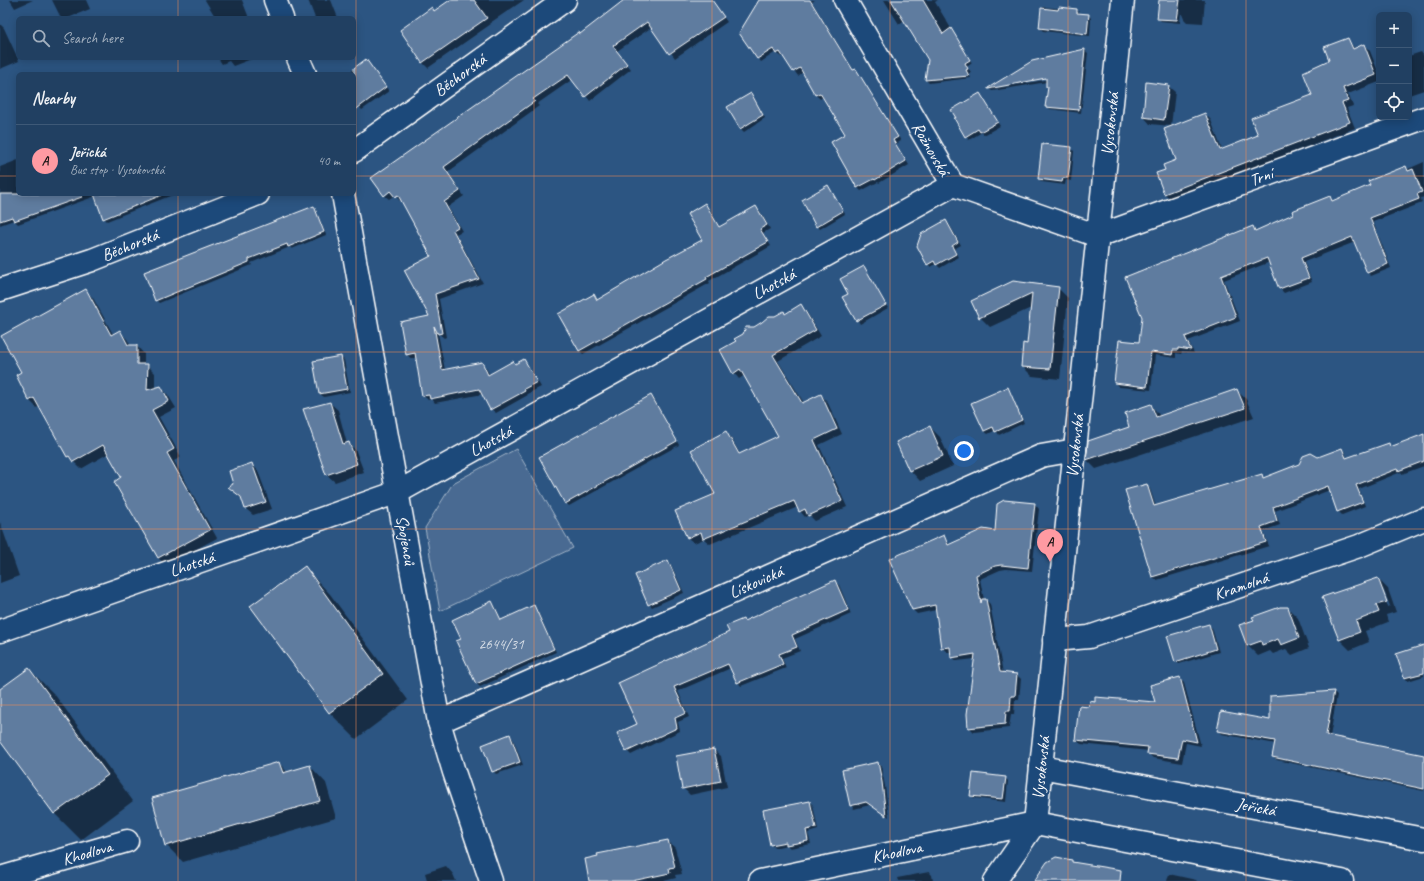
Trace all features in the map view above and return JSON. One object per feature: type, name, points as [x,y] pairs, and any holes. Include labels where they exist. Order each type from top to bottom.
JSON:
[{"type":"street","points":[[275,0],[281,16]]},
{"type":"street","name":"Běchorská","points":[[356,150],[565,0]]},
{"type":"street","name":"Rožnovská","points":[[844,0],[953,185],[1098,236]]},
{"type":"street","name":"Vysokovská","points":[[996,881],[1035,823],[1123,0]]},
{"type":"street","points":[[299,60],[303,72]]},
{"type":"street","name":"Trní","points":[[1098,236],[1424,118]]},
{"type":"street","name":"Lhotská","points":[[0,631],[398,492],[953,185]]},
{"type":"street","name":"Běchorská","points":[[0,290],[92,260],[253,196]]},
{"type":"street","name":"Spojenců","points":[[343,196],[439,722],[454,772],[491,881]]},
{"type":"street","name":"Lískovická","points":[[439,722],[1041,456],[1075,450]]},
{"type":"street","name":"Kramolná","points":[[1054,640],[1089,637],[1359,546],[1424,519]]},
{"type":"street","name":"Jeřická","points":[[1041,767],[1424,839]]},
{"type":"street","points":[[1035,823],[1342,881]]},
{"type":"street","name":"Khodlova","points":[[760,881],[1035,823]]},
{"type":"street","name":"Khodlova","points":[[0,878],[127,841]]},
{"type":"shaded area","points":[[516,449],[573,548],[440,611],[425,528],[453,483]]},
{"type":"building","points":[[450,0],[474,0],[487,18],[422,63],[400,30],[432,7],[434,11]]},
{"type":"building","points":[[624,0],[712,0],[724,17],[669,54],[647,22],[613,46],[627,64],[585,97],[568,75],[533,99],[535,101],[444,167],[460,191],[444,202],[458,227],[453,230],[479,279],[435,294],[442,333],[438,334],[434,326],[442,370],[482,362],[488,375],[513,361],[515,364],[524,359],[537,382],[524,389],[525,391],[490,410],[479,389],[430,399],[429,395],[422,396],[415,353],[406,355],[400,322],[429,316],[404,270],[431,256],[398,195],[395,197],[390,191],[384,196],[371,178],[579,32],[580,34]]},
{"type":"building","points":[[759,0],[810,0],[853,70],[856,69],[898,137],[893,140],[906,161],[875,180],[874,179],[857,188],[831,142],[845,134],[820,93],[815,95],[800,68],[793,72],[780,52],[776,54],[773,49],[757,59],[739,33]]},
{"type":"building","points":[[891,0],[923,0],[943,34],[951,28],[970,60],[965,63],[969,76],[925,80],[928,60]]},
{"type":"building","points":[[1159,0],[1180,0],[1177,20],[1157,19]]},
{"type":"building","points":[[1059,7],[1077,9],[1077,13],[1089,14],[1087,34],[1039,28],[1041,8],[1058,10]]},
{"type":"building","points":[[1348,38],[1353,49],[1364,44],[1376,75],[1343,88],[1348,101],[1342,103],[1350,122],[1164,194],[1156,173],[1165,170],[1163,165],[1176,160],[1164,129],[1205,113],[1220,150],[1258,135],[1251,118],[1312,95],[1303,72],[1329,60],[1324,47]]},
{"type":"building","points":[[1085,49],[1079,110],[1045,107],[1048,87],[1046,87],[1046,78],[988,89],[1032,61]]},
{"type":"building","points":[[366,59],[386,87],[356,110],[356,72],[354,72],[354,68]]},
{"type":"building","points":[[1146,82],[1169,85],[1164,120],[1143,117]]},
{"type":"building","points":[[751,93],[763,115],[740,129],[727,107]]},
{"type":"building","points":[[980,93],[998,122],[980,132],[978,129],[965,137],[951,110]]},
{"type":"building","points":[[1042,144],[1072,147],[1068,178],[1063,178],[1062,182],[1038,179]]},
{"type":"building","points":[[1406,166],[1408,171],[1413,169],[1422,192],[1417,194],[1419,199],[1370,218],[1388,264],[1367,273],[1352,237],[1301,258],[1309,278],[1279,289],[1267,258],[1221,276],[1236,317],[1185,337],[1191,350],[1178,348],[1178,350],[1173,350],[1172,355],[1151,352],[1147,387],[1114,383],[1119,340],[1139,342],[1142,317],[1125,277],[1253,226],[1255,231],[1293,214],[1292,211],[1330,196],[1332,201],[1370,185],[1368,181]]},
{"type":"building","points":[[828,185],[843,211],[816,227],[802,200]]},
{"type":"building","points":[[0,194],[16,194],[16,196],[82,197],[14,221],[12,217],[0,221]]},
{"type":"building","points":[[95,196],[160,196],[103,219]]},
{"type":"building","points":[[705,203],[719,227],[756,206],[767,225],[760,229],[768,242],[706,277],[707,279],[579,351],[558,314],[594,294],[597,300],[666,259],[702,240],[687,214]]},
{"type":"building","points":[[314,206],[324,232],[288,247],[287,244],[249,259],[249,262],[155,301],[144,272]]},
{"type":"building","points":[[946,220],[958,242],[952,246],[956,254],[936,265],[934,261],[927,265],[917,246],[921,234]]},
{"type":"building","points":[[864,266],[886,305],[856,321],[842,297],[848,294],[840,279]]},
{"type":"building","points":[[1013,281],[1059,287],[1050,369],[1021,367],[1023,343],[1027,344],[1032,293],[979,318],[971,301]]},
{"type":"building","points":[[86,289],[111,335],[120,330],[128,345],[137,345],[137,364],[148,364],[147,390],[161,386],[169,401],[152,410],[174,449],[167,453],[210,530],[158,558],[114,482],[121,477],[103,445],[73,462],[69,456],[67,457],[34,398],[29,401],[16,375],[21,372],[1,336]]},
{"type":"building","points":[[801,304],[816,330],[773,355],[802,403],[821,394],[837,429],[814,440],[842,501],[808,516],[805,509],[799,512],[794,501],[703,539],[701,532],[687,538],[675,511],[715,494],[691,450],[726,431],[739,454],[778,436],[740,369],[733,374],[720,350],[736,341],[734,339],[743,334],[746,327],[754,327],[769,316],[775,316],[784,311],[785,314]]},
{"type":"building","points":[[341,356],[347,389],[319,394],[313,361]]},
{"type":"building","points":[[1008,387],[1022,420],[995,432],[993,427],[984,431],[971,403]]},
{"type":"building","points":[[1237,389],[1245,408],[1086,460],[1088,441],[1129,427],[1125,413],[1151,404],[1156,417]]},
{"type":"building","points":[[651,395],[677,441],[565,504],[539,457]]},
{"type":"building","points":[[330,402],[343,444],[349,442],[357,464],[326,475],[303,409]]},
{"type":"building","points":[[930,426],[943,456],[909,471],[896,442]]},
{"type":"building","points":[[1424,434],[1424,461],[1398,471],[1397,469],[1356,485],[1363,502],[1337,512],[1328,486],[1273,507],[1277,521],[1261,527],[1266,542],[1152,577],[1125,490],[1147,484],[1154,506],[1262,474],[1263,478],[1299,464],[1303,456],[1311,453],[1318,457],[1342,448],[1346,458],[1389,443],[1390,447]]},
{"type":"building","points":[[252,463],[266,502],[245,509],[241,497],[228,487],[233,484],[229,471]]},
{"type":"building","points":[[1004,500],[1035,503],[1028,568],[1001,565],[995,566],[976,575],[981,603],[982,599],[986,599],[1000,672],[1017,674],[1015,696],[1011,696],[1010,711],[1006,711],[1005,724],[968,728],[967,714],[975,654],[951,658],[950,647],[941,648],[935,605],[912,610],[889,559],[944,535],[948,545],[983,529],[995,531],[997,504]]},
{"type":"building","points":[[668,560],[681,590],[648,605],[635,575]]},
{"type":"building","points":[[305,566],[383,674],[329,713],[250,606]]},
{"type":"building","points":[[1378,578],[1387,602],[1376,605],[1379,612],[1356,621],[1360,632],[1339,640],[1322,597]]},
{"type":"building","points":[[835,580],[848,610],[792,635],[797,647],[779,654],[783,664],[737,683],[728,664],[674,687],[686,713],[675,718],[677,728],[626,752],[617,733],[637,724],[618,683],[729,632],[726,626],[743,619],[744,621]]},
{"type":"building","points":[[492,601],[501,620],[534,605],[554,649],[476,684],[456,641],[461,639],[452,620]]},
{"type":"building","points":[[1280,607],[1288,607],[1299,638],[1281,645],[1278,639],[1262,645],[1261,641],[1247,646],[1239,625],[1254,620],[1252,617]]},
{"type":"building","points":[[1209,624],[1216,649],[1175,662],[1167,636]]},
{"type":"building","points":[[1424,645],[1424,673],[1404,678],[1396,654]]},
{"type":"building","points":[[29,668],[108,775],[54,814],[0,741],[0,689]]},
{"type":"building","points":[[1180,677],[1197,742],[1182,739],[1178,758],[1147,754],[1148,747],[1075,740],[1079,706],[1089,707],[1090,701],[1095,702],[1095,697],[1155,702],[1150,685]]},
{"type":"building","points":[[1334,691],[1326,735],[1424,755],[1424,789],[1272,757],[1275,741],[1217,731],[1221,711],[1270,720],[1270,696]]},
{"type":"building","points":[[510,734],[520,762],[492,772],[482,745]]},
{"type":"building","points":[[714,749],[721,781],[682,789],[676,756]]},
{"type":"building","points":[[279,762],[283,773],[310,765],[320,801],[165,846],[152,798]]},
{"type":"building","points":[[878,762],[886,816],[866,802],[850,806],[842,770]]},
{"type":"building","points":[[973,773],[1006,777],[1003,799],[970,796]]},
{"type":"building","points":[[810,801],[816,828],[806,830],[808,841],[786,845],[786,842],[770,845],[763,810]]},
{"type":"building","points":[[668,840],[675,867],[669,868],[670,873],[632,881],[589,881],[585,859],[598,856],[597,854]]},
{"type":"building","points":[[1056,857],[1072,860],[1072,862],[1121,870],[1120,881],[1034,881],[1047,862]]},
{"type":"place","name":"Jeřická","points":[[1050,562]]}]
